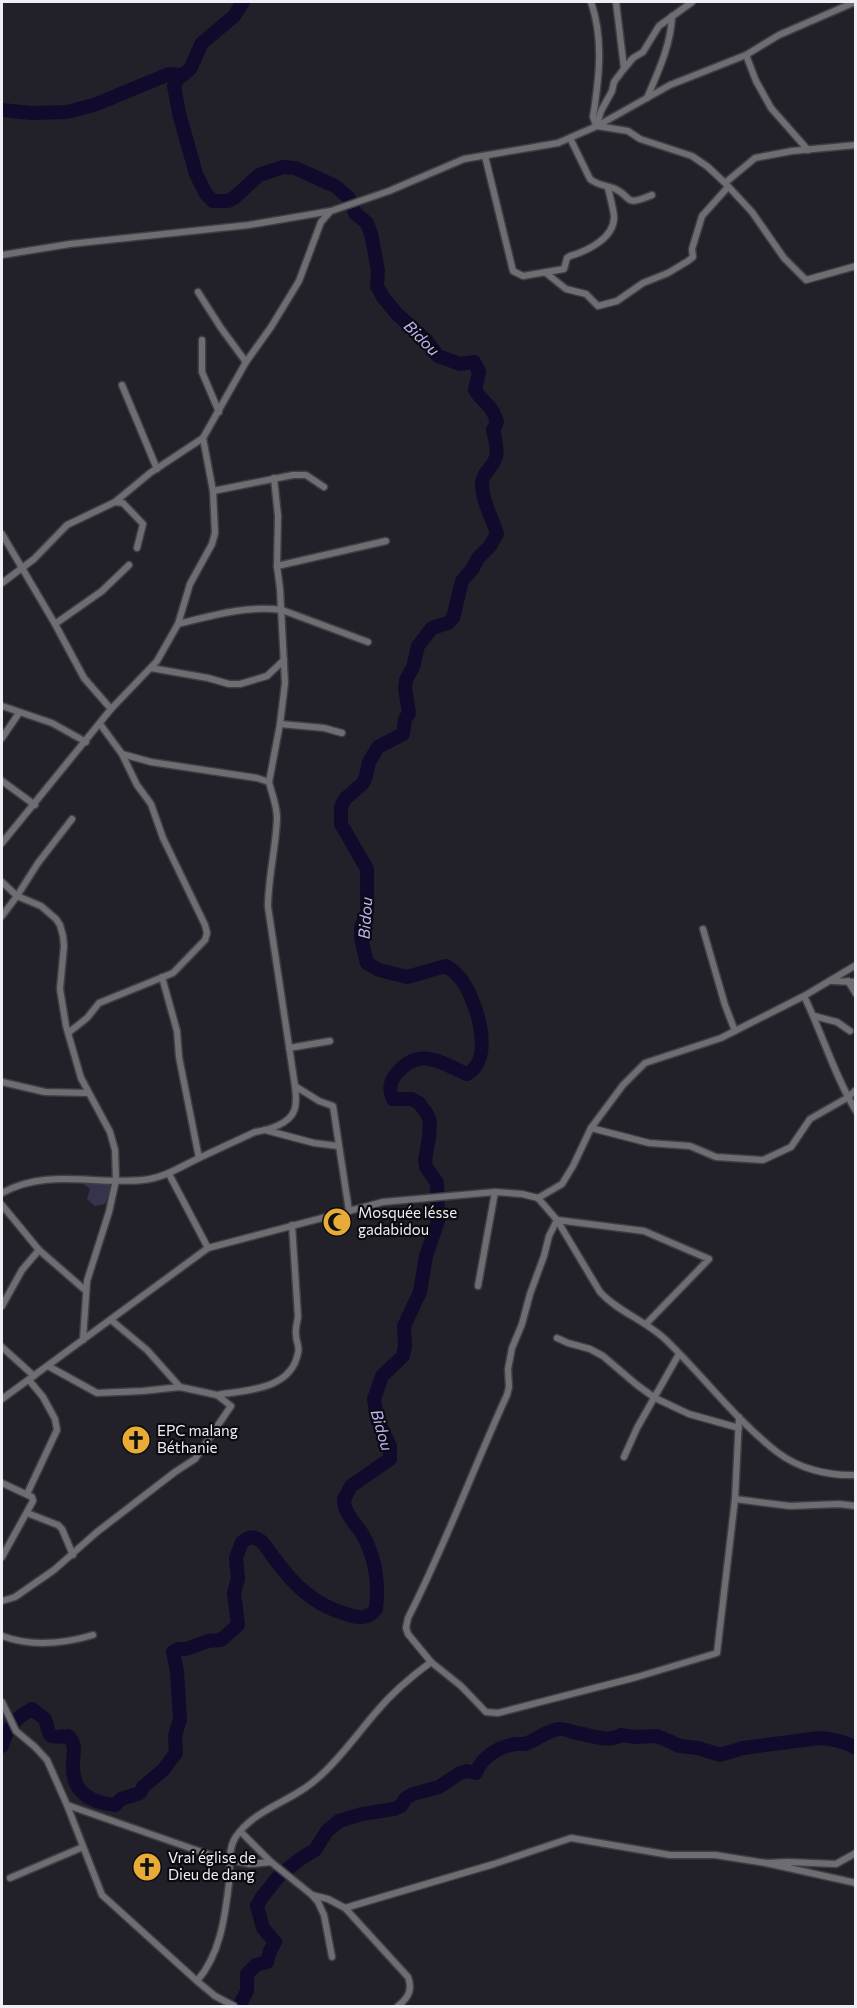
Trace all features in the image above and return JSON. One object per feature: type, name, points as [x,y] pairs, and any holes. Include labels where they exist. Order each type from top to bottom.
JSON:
[{"type":"street","points":[[591,2],[597,24],[600,52],[594,117],[597,126]]},
{"type":"street","points":[[616,2],[624,68]]},
{"type":"street","points":[[597,126],[614,82],[624,68],[633,58],[643,52],[659,26],[692,2]]},
{"type":"street","points":[[2,255],[70,244],[249,225],[331,211],[389,191],[456,162],[549,146],[570,138],[597,126],[670,86],[746,55],[779,35],[855,2]]},
{"type":"street","points":[[647,99],[672,33],[672,16]]},
{"type":"street","points":[[746,55],[756,81],[771,108],[808,150]]},
{"type":"street","points":[[597,126],[628,131],[639,139],[692,156],[708,167],[752,212],[784,258],[807,280],[855,266]]},
{"type":"street","points":[[570,138],[594,183],[613,188],[631,201],[638,201],[652,195]]},
{"type":"street","points":[[546,273],[566,289],[586,294],[598,306],[617,301],[643,283],[668,273],[693,256],[692,249],[702,216],[727,185],[755,158],[855,145]]},
{"type":"street","points":[[485,156],[513,271],[523,276],[564,269],[567,258],[592,248],[608,232],[614,216],[608,188]]},
{"type":"street","points":[[2,583],[22,569],[67,525],[115,502],[202,438],[246,362],[272,327],[299,281],[321,222],[331,211]]},
{"type":"street","points":[[198,292],[246,362]]},
{"type":"street","points":[[202,340],[202,372],[219,412]]},
{"type":"street","points":[[122,385],[157,469]]},
{"type":"street","points":[[2,843],[111,709],[151,668],[165,650],[178,624],[190,584],[213,544],[215,506],[202,438]]},
{"type":"street","points":[[213,491],[274,478],[306,475],[324,487]]},
{"type":"street","points":[[2,1193],[26,1183],[47,1180],[78,1178],[143,1180],[169,1174],[255,1132],[284,1122],[296,1108],[296,1086],[268,907],[268,885],[277,819],[269,782],[285,683],[282,610],[277,566],[278,516],[274,478]]},
{"type":"street","points":[[115,502],[123,503],[143,524],[137,548]]},
{"type":"street","points":[[2,534],[84,678],[111,709]]},
{"type":"street","points":[[277,566],[386,542]]},
{"type":"street","points":[[55,624],[102,591],[129,565]]},
{"type":"street","points":[[178,624],[267,608],[282,610],[368,642]]},
{"type":"street","points":[[151,668],[229,684],[240,684],[267,676],[284,660]]},
{"type":"street","points":[[2,706],[52,723],[86,742]]},
{"type":"street","points":[[2,738],[19,713]]},
{"type":"street","points":[[68,1033],[87,1018],[99,1003],[171,974],[184,964],[205,940],[207,933],[163,838],[154,811],[136,785],[122,754],[100,724]]},
{"type":"street","points":[[280,724],[324,728],[342,733]]},
{"type":"street","points":[[122,754],[151,762],[257,778],[269,782]]},
{"type":"street","points":[[2,781],[35,805]]},
{"type":"street","points":[[2,916],[18,896],[29,875],[72,819]]},
{"type":"street","points":[[2,882],[18,896],[41,906],[60,925],[64,946],[60,988],[68,1033],[88,1093],[110,1132],[116,1150],[116,1180],[106,1224],[85,1290],[83,1340]]},
{"type":"street","points":[[703,928],[725,1005],[735,1030]]},
{"type":"street","points":[[538,1198],[562,1184],[591,1128],[623,1085],[645,1063],[707,1044],[804,996],[855,965]]},
{"type":"street","points":[[162,977],[177,1031],[179,1057],[199,1158]]},
{"type":"street","points":[[830,981],[855,982]]},
{"type":"street","points":[[848,981],[855,994]]},
{"type":"street","points":[[804,996],[847,1098],[855,1111]]},
{"type":"street","points":[[814,1016],[837,1022],[850,1030]]},
{"type":"street","points":[[289,1048],[330,1041]]},
{"type":"street","points":[[2,1082],[45,1092],[88,1093]]},
{"type":"street","points":[[296,1086],[309,1096],[333,1106],[349,1211]]},
{"type":"street","points":[[591,1128],[649,1143],[690,1146],[716,1157],[759,1161],[787,1150],[810,1119],[847,1098],[855,1090]]},
{"type":"street","points":[[265,1130],[314,1143],[338,1146]]},
{"type":"street","points":[[169,1174],[208,1248]]},
{"type":"street","points":[[478,1286],[495,1192]]},
{"type":"street","points":[[2,1400],[208,1248],[383,1202],[495,1192],[522,1194],[538,1198],[557,1220],[607,1300],[646,1324],[666,1340],[739,1417],[777,1452],[828,1474],[855,1475]]},
{"type":"street","points":[[2,1205],[39,1250],[85,1290]]},
{"type":"street","points":[[557,1220],[595,1227],[644,1231],[709,1259],[646,1324]]},
{"type":"street","points":[[557,1220],[549,1236],[522,1324],[512,1348],[507,1395],[477,1460],[435,1566],[408,1618],[406,1628],[408,1634],[431,1662],[461,1686],[486,1712],[498,1713],[638,1677],[717,1653],[735,1499],[739,1417]]},
{"type":"street","points":[[48,1366],[97,1392],[180,1387],[218,1395],[278,1382],[288,1373],[297,1358],[299,1348],[295,1331],[298,1317],[292,1225]]},
{"type":"street","points":[[2,1306],[22,1270],[39,1250]]},
{"type":"street","points":[[111,1320],[147,1350],[180,1387]]},
{"type":"street","points":[[557,1338],[599,1353],[611,1361],[632,1382],[655,1398],[689,1414],[739,1428]]},
{"type":"street","points":[[2,1347],[31,1378],[55,1419],[57,1430],[27,1494]]},
{"type":"street","points":[[624,1457],[679,1354]]},
{"type":"street","points":[[2,1601],[15,1598],[198,1456],[231,1406],[218,1395]]},
{"type":"street","points":[[2,1483],[27,1494],[32,1497],[33,1501],[2,1557]]},
{"type":"street","points":[[735,1499],[790,1506],[831,1504],[855,1506]]},
{"type":"street","points":[[27,1513],[58,1525],[73,1555]]},
{"type":"street","points":[[2,1636],[20,1641],[51,1644],[93,1635]]},
{"type":"street","points":[[197,1981],[206,1971],[216,1952],[229,1882],[229,1860],[232,1846],[241,1832],[253,1818],[314,1781],[357,1735],[378,1708],[431,1662]]},
{"type":"street","points":[[2,1702],[14,1728],[47,1760],[102,1895],[197,1981],[215,1996],[234,2006]]},
{"type":"street","points":[[67,1805],[229,1860],[257,1865],[271,1862]]},
{"type":"street","points":[[241,1832],[271,1862],[312,1895],[324,1915],[332,1957]]},
{"type":"street","points":[[345,1908],[494,1864],[571,1838],[670,1855],[715,1855],[766,1863],[855,1883]]},
{"type":"street","points":[[10,1878],[83,1847]]},
{"type":"street","points":[[766,1863],[836,1864],[855,1854]]},
{"type":"street","points":[[312,1895],[328,1899],[345,1908],[408,1977],[411,1987],[409,1995],[398,2007]]},
{"type":"shaded area","points":[[85,1179],[95,1184],[104,1180],[111,1182],[112,1188],[105,1204],[95,1206],[87,1199],[90,1189],[82,1183]]},
{"type":"waterway","name":"Bidou","points":[[2,1746],[12,1724],[32,1709],[45,1719],[50,1735],[53,1737],[68,1736],[71,1739],[74,1747],[74,1777],[80,1791],[86,1796],[99,1802],[115,1805],[121,1799],[140,1793],[176,1753],[175,1736],[180,1719],[177,1671],[173,1652],[208,1641],[221,1640],[238,1625],[234,1593],[238,1579],[236,1558],[242,1542],[248,1538],[253,1537],[261,1541],[297,1585],[324,1605],[358,1617],[369,1615],[376,1609],[377,1589],[373,1560],[366,1541],[348,1513],[344,1499],[351,1486],[390,1459],[390,1446],[377,1419],[374,1399],[382,1376],[403,1356],[404,1326],[420,1292],[426,1256],[438,1221],[437,1183],[426,1167],[425,1160],[430,1121],[419,1103],[412,1099],[393,1099],[390,1085],[397,1073],[414,1060],[431,1059],[467,1074],[476,1066],[482,1042],[472,999],[460,978],[446,966],[407,977],[379,970],[367,963],[361,938],[361,927],[367,912],[367,869],[341,824],[341,807],[345,799],[363,783],[369,762],[378,747],[403,734],[405,719],[409,713],[406,680],[413,667],[418,646],[432,628],[448,623],[453,618],[462,581],[497,534],[486,505],[482,486],[483,478],[496,457],[493,430],[497,422],[492,410],[475,390],[479,372],[474,362],[460,364],[438,356],[426,340],[397,314],[383,297],[377,286],[378,270],[367,223],[355,213],[349,198],[335,186],[295,168],[283,167],[259,175],[228,201],[213,201],[206,194],[196,174],[174,86],[177,80],[190,69],[202,43],[234,16],[243,2]]},
{"type":"waterway","points":[[2,110],[31,113],[67,112],[94,105],[169,74],[183,75]]},
{"type":"waterway","points":[[239,2006],[247,1991],[247,1974],[256,1965],[267,1962],[275,1942],[263,1928],[257,1906],[279,1876],[315,1850],[327,1831],[339,1821],[362,1814],[394,1809],[401,1806],[406,1798],[413,1794],[439,1787],[460,1773],[467,1771],[476,1773],[487,1757],[504,1747],[525,1744],[561,1729],[606,1738],[621,1735],[657,1736],[680,1746],[698,1748],[720,1755],[743,1748],[819,1738],[838,1741],[856,1748]]},
{"type":"place","name":"Mosquée lésse gadabidou","points":[[337,1222]]},
{"type":"place","name":"EPC malang Béthanie","points":[[136,1440]]},
{"type":"place","name":"Vrai église de Dieu de dang","points":[[147,1867]]}]
